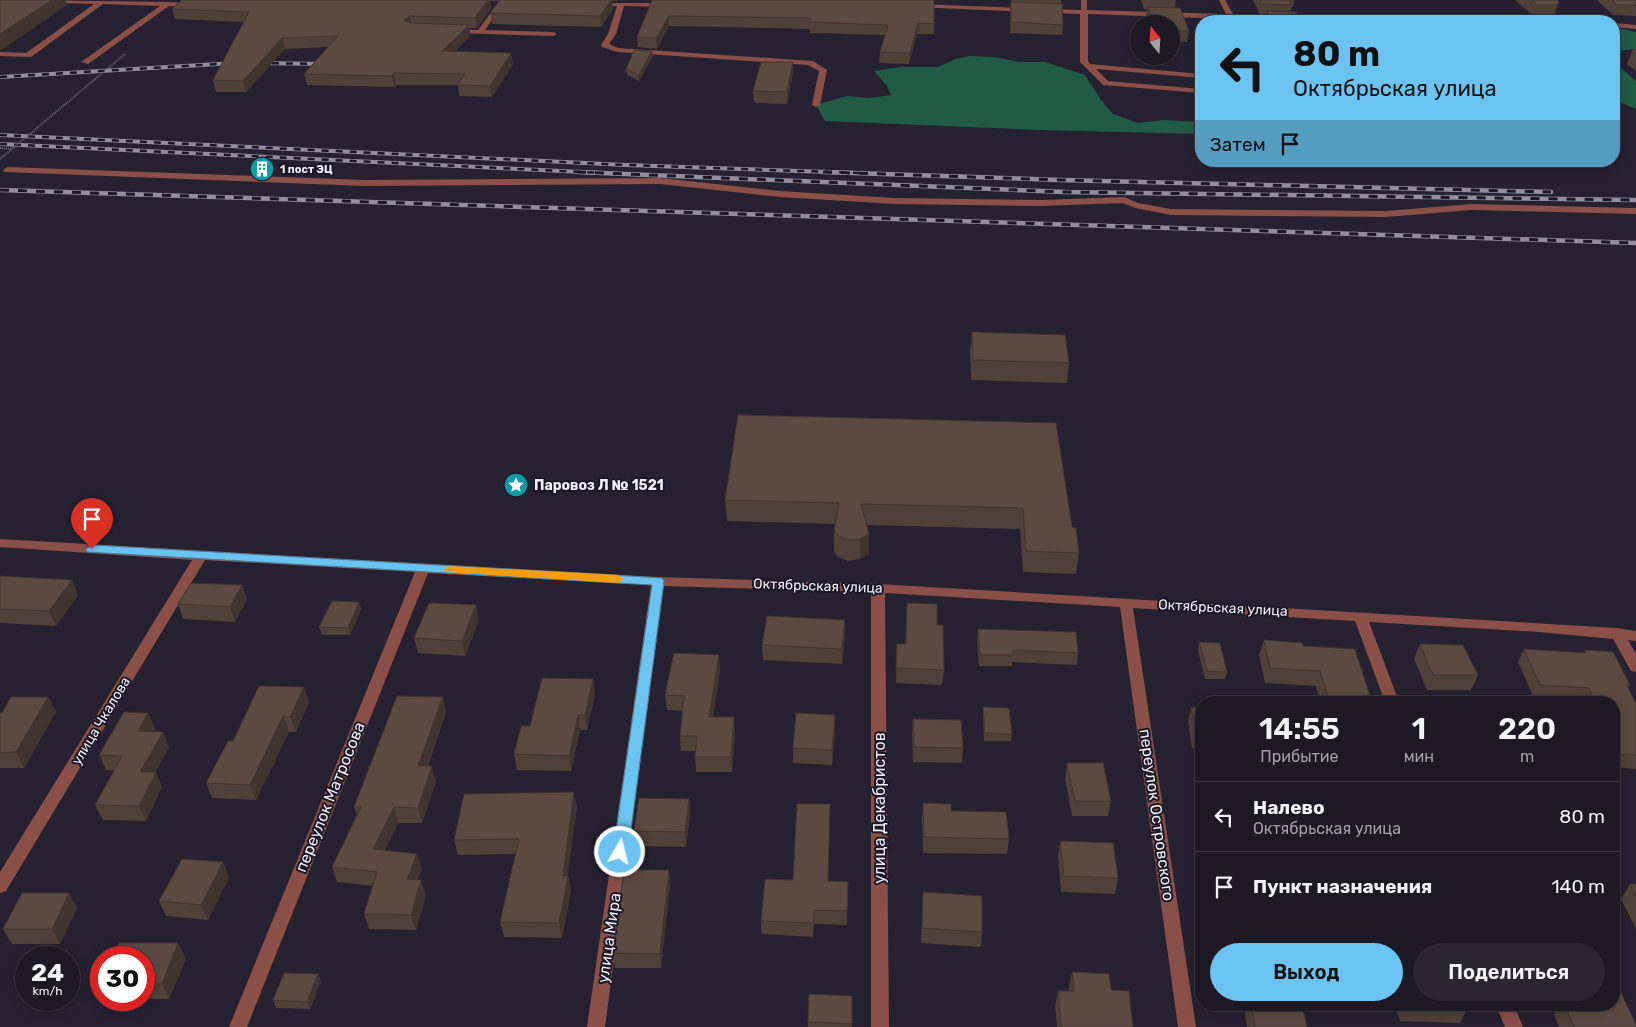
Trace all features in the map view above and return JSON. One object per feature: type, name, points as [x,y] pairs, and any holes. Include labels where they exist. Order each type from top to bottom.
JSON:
[{"type":"street","points":[[30,0],[100,3],[169,2],[197,6]]},
{"type":"street","points":[[1084,0],[1086,12],[1084,62],[1106,84],[1195,91]]},
{"type":"street","points":[[1222,0],[1230,15]]},
{"type":"street","points":[[85,62],[169,2]]},
{"type":"street","points":[[0,54],[28,55],[100,3]]},
{"type":"street","points":[[490,4],[509,4]]},
{"type":"street","points":[[480,32],[500,4]]},
{"type":"street","points":[[592,4],[680,5]]},
{"type":"street","points":[[622,4],[612,34],[605,45],[617,50],[627,51],[810,63],[823,70],[816,105]]},
{"type":"street","points":[[912,6],[1195,16]]},
{"type":"street","points":[[1620,25],[1636,27]]},
{"type":"street","points":[[441,30],[553,34]]},
{"type":"street","points":[[1088,66],[1195,75]]},
{"type":"street","points":[[7,170],[364,183],[660,181],[780,194],[894,201],[1042,203],[1124,200],[1135,205],[1171,212],[1386,214],[1472,207],[1636,211]]},
{"type":"street","name":"Октябрьская улица","points":[[0,543],[658,581],[878,588],[1126,602],[1617,633],[1636,636]]},
{"type":"street","name":"улица Чкалова","points":[[0,886],[201,556]]},
{"type":"street","name":"переулок Матросова","points":[[238,1027],[423,568]]},
{"type":"street","name":"улица Мира","points":[[596,1027],[658,581]]},
{"type":"street","name":"улица Декабристов","points":[[878,588],[880,1027]]},
{"type":"street","name":"переулок Островского","points":[[1126,602],[1187,1027]]},
{"type":"street","points":[[1360,616],[1390,696]]},
{"type":"street","points":[[1617,633],[1636,667]]},
{"type":"street","points":[[1507,1011],[1514,1027]]},
{"type":"path","points":[[0,159],[125,54]]},
{"type":"path","points":[[0,148],[12,149]]},
{"type":"green space","points":[[1620,28],[1636,32],[1636,49],[1620,51]]},
{"type":"green space","points":[[969,56],[994,57],[1019,62],[1045,62],[1085,75],[1101,100],[1113,114],[1138,123],[1163,120],[1195,122],[1195,134],[1040,130],[825,121],[816,105],[847,96],[870,98],[891,95],[887,86],[874,71],[902,67],[938,67],[956,59]]},
{"type":"green space","points":[[1620,67],[1636,81],[1636,109],[1620,102]]},
{"type":"building","points":[[0,0],[52,0],[0,34]]},
{"type":"building","points":[[182,0],[488,0],[475,18],[410,16],[404,20],[410,23],[469,25],[442,51],[511,53],[490,86],[457,85],[465,74],[394,73],[392,76],[304,74],[338,36],[282,38],[243,81],[213,80],[249,12],[172,9]]},
{"type":"building","points":[[500,0],[611,0],[600,16],[490,13]]},
{"type":"building","points":[[652,0],[934,0],[934,24],[918,23],[910,53],[880,52],[888,25],[810,22],[811,18],[669,16],[656,38],[637,37]]},
{"type":"building","points":[[1260,0],[1289,0],[1291,5],[1262,4]]},
{"type":"building","points":[[1532,0],[1557,0],[1559,2],[1556,5],[1537,5]]},
{"type":"building","points":[[1612,0],[1636,0],[1636,5],[1617,5]]},
{"type":"building","points":[[1011,2],[1062,4],[1063,25],[1011,22]]},
{"type":"building","points":[[1148,7],[1180,8],[1189,31],[1180,31],[1180,15],[1151,15]]},
{"type":"building","points":[[1267,11],[1296,12],[1298,15],[1269,15]]},
{"type":"building","points":[[634,50],[652,51],[639,75],[626,69]]},
{"type":"building","points":[[761,62],[793,62],[787,92],[753,91]]},
{"type":"building","points":[[972,332],[1065,335],[1069,363],[973,360]]},
{"type":"building","points":[[738,415],[1056,423],[1072,527],[1076,528],[1079,553],[1026,551],[1023,508],[861,504],[869,534],[860,539],[849,540],[839,536],[834,531],[839,503],[725,500]]},
{"type":"building","points":[[0,576],[72,580],[49,611],[0,609]]},
{"type":"building","points":[[191,583],[242,585],[230,607],[178,604]]},
{"type":"building","points":[[332,601],[359,602],[348,628],[319,627]]},
{"type":"building","points":[[429,603],[476,605],[462,641],[414,638]]},
{"type":"building","points":[[907,603],[937,604],[937,625],[943,625],[944,670],[896,668],[897,644],[906,644]]},
{"type":"building","points":[[767,616],[845,620],[842,649],[762,645]]},
{"type":"building","points":[[978,629],[1076,632],[1078,653],[1013,650],[1013,655],[980,655]]},
{"type":"building","points":[[1264,640],[1302,643],[1303,646],[1355,649],[1370,696],[1328,696],[1320,671],[1270,668]]},
{"type":"building","points":[[1199,642],[1220,643],[1227,672],[1207,671]]},
{"type":"building","points":[[1420,644],[1463,645],[1478,675],[1433,675]]},
{"type":"building","points":[[1524,649],[1586,653],[1585,650],[1613,652],[1630,685],[1627,685],[1636,704],[1636,755],[1620,754],[1620,696],[1592,696],[1589,688],[1540,685]]},
{"type":"building","points":[[674,653],[719,655],[709,717],[734,717],[731,757],[695,757],[697,736],[680,736],[684,696],[665,695]]},
{"type":"building","points":[[542,678],[593,679],[585,715],[578,715],[569,756],[514,754],[521,726],[530,726]]},
{"type":"building","points":[[259,686],[304,687],[290,717],[283,716],[250,785],[206,783],[228,741],[233,741]]},
{"type":"building","points":[[397,696],[443,697],[418,766],[432,766],[418,808],[394,807],[373,849],[417,854],[407,879],[421,880],[411,915],[364,914],[377,872],[332,867],[361,807],[354,807]]},
{"type":"building","points":[[11,697],[48,697],[16,752],[0,753],[0,713],[2,713]]},
{"type":"building","points":[[983,707],[1009,708],[1012,734],[985,733]]},
{"type":"building","points":[[1191,707],[1195,707],[1195,728]]},
{"type":"building","points":[[124,712],[148,713],[138,731],[163,732],[140,772],[156,772],[139,806],[95,805],[122,756],[99,755]]},
{"type":"building","points":[[796,713],[835,715],[832,750],[793,748]]},
{"type":"building","points":[[913,719],[961,720],[963,748],[914,747]]},
{"type":"building","points":[[1067,763],[1103,763],[1111,801],[1075,801]]},
{"type":"building","points":[[574,792],[563,876],[568,876],[559,923],[500,922],[519,839],[454,840],[464,794]]},
{"type":"building","points":[[639,798],[689,799],[685,832],[634,831]]},
{"type":"building","points":[[923,803],[951,804],[951,811],[1006,812],[1009,839],[924,837]]},
{"type":"building","points":[[797,804],[830,804],[828,881],[848,882],[847,911],[814,910],[813,923],[761,921],[765,879],[793,880]]},
{"type":"building","points":[[1060,841],[1113,843],[1118,878],[1064,876]]},
{"type":"building","points":[[182,859],[223,862],[201,905],[159,901]]},
{"type":"building","points":[[624,870],[669,870],[660,954],[613,953]]},
{"type":"building","points":[[1630,884],[1636,884],[1636,896]]},
{"type":"building","points":[[923,892],[982,896],[982,932],[922,928]]},
{"type":"building","points":[[22,893],[69,893],[52,929],[3,929]]},
{"type":"building","points":[[119,943],[178,943],[162,984],[155,984],[155,946],[118,946]]},
{"type":"building","points":[[1072,972],[1109,974],[1111,990],[1129,991],[1133,1027],[1061,1027],[1058,991],[1074,991]]},
{"type":"building","points":[[284,973],[318,974],[307,1002],[273,1000]]},
{"type":"building","points":[[1620,990],[1636,1025],[1636,1027],[1574,1027],[1567,1011],[1620,1011]]},
{"type":"building","points":[[809,994],[852,996],[852,1024],[808,1022]]},
{"type":"building","points":[[1252,1011],[1303,1011],[1307,1027],[1255,1027]]},
{"type":"railway","points":[[0,77],[235,63]]},
{"type":"railway","points":[[258,63],[328,64]]},
{"type":"railway","points":[[0,135],[626,165],[859,173]]},
{"type":"railway","points":[[0,144],[603,173]]},
{"type":"railway","points":[[577,172],[1065,192],[1636,200]]},
{"type":"railway","points":[[823,172],[1551,192]]},
{"type":"railway","points":[[0,190],[1636,243]]},
{"type":"slow traffic","points":[[450,569],[618,579]]},
{"type":"place","name":"1 пост ЭЦ","points":[[262,169]]},
{"type":"place","name":"Паровоз Л № 1521","points":[[516,485]]},
{"type":"route","points":[[92,549],[658,581],[620,852]]}]
